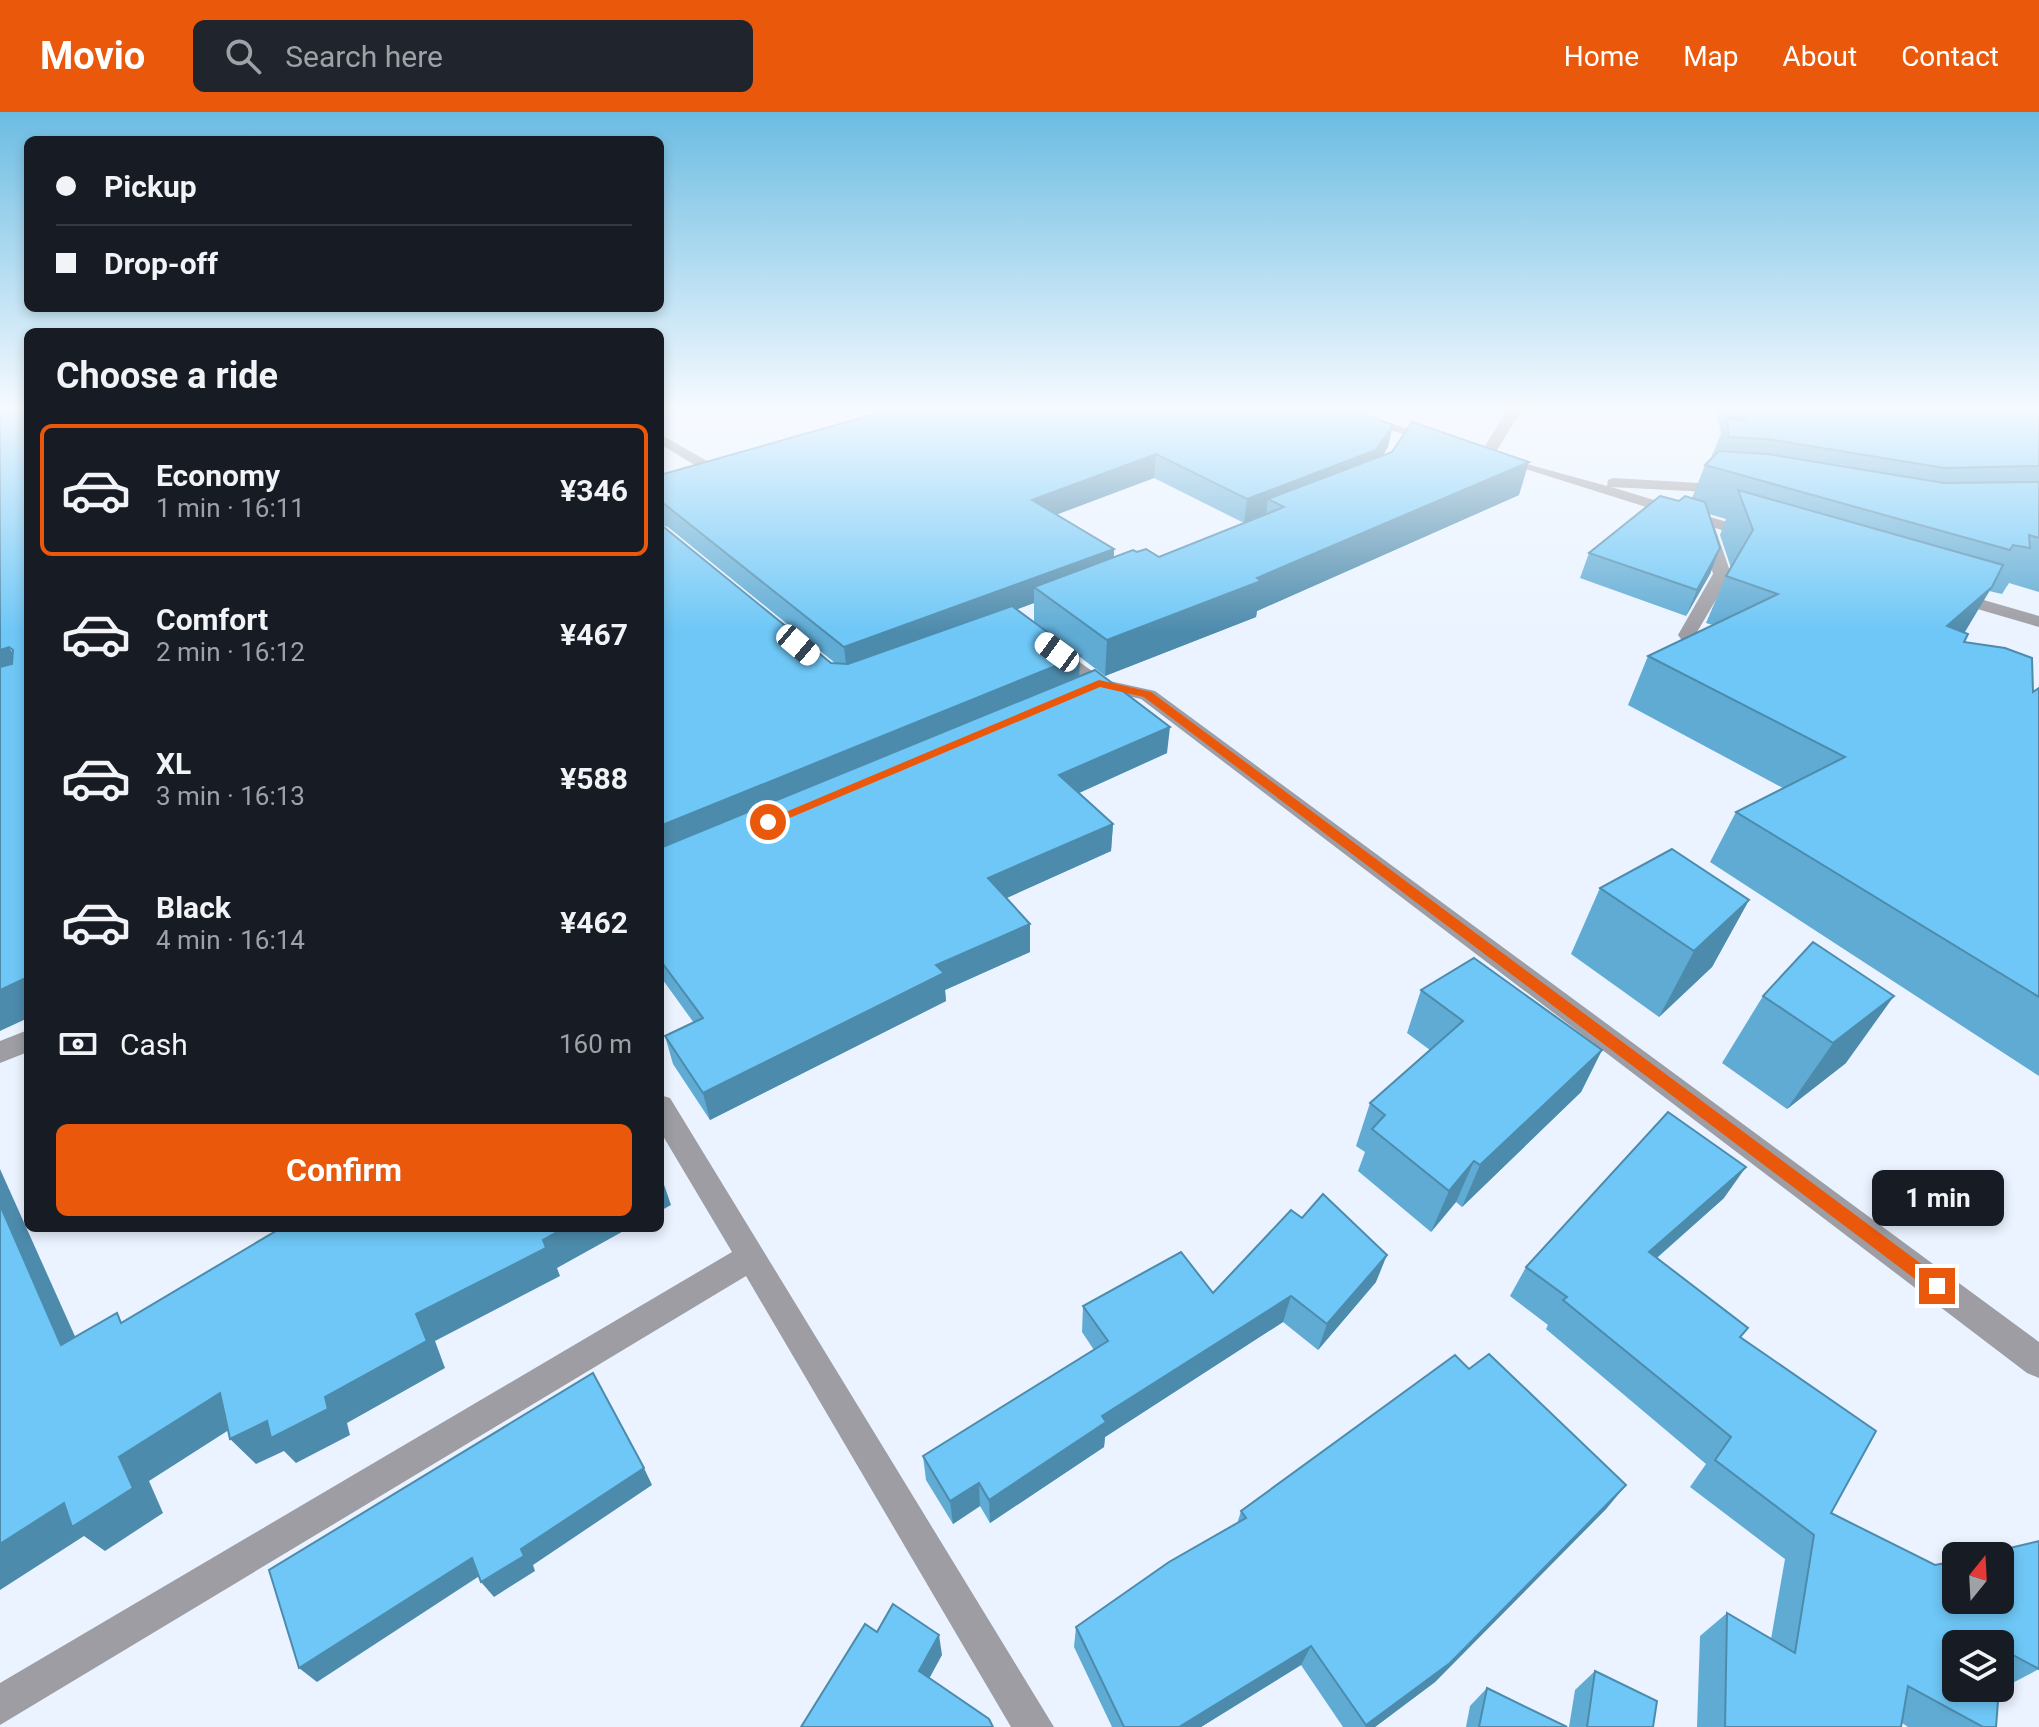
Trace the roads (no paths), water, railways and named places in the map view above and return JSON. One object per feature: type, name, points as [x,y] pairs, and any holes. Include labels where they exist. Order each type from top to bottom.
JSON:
[{"type":"street","points":[[1575,481],[1765,539]]},
{"type":"street","points":[[1582,481],[1749,489]]},
{"type":"street","points":[[1687,635],[1722,574],[1704,520]]},
{"type":"street","points":[[1932,590],[2039,622]]},
{"type":"street","points":[[1039,639],[1099,684],[1148,695],[2039,1362]]},
{"type":"street","points":[[1070,696],[1099,684]]},
{"type":"street","points":[[0,1053],[24,1042]]},
{"type":"street","points":[[664,1113],[1034,1727]]},
{"type":"street","points":[[0,1705],[751,1257]]}]
